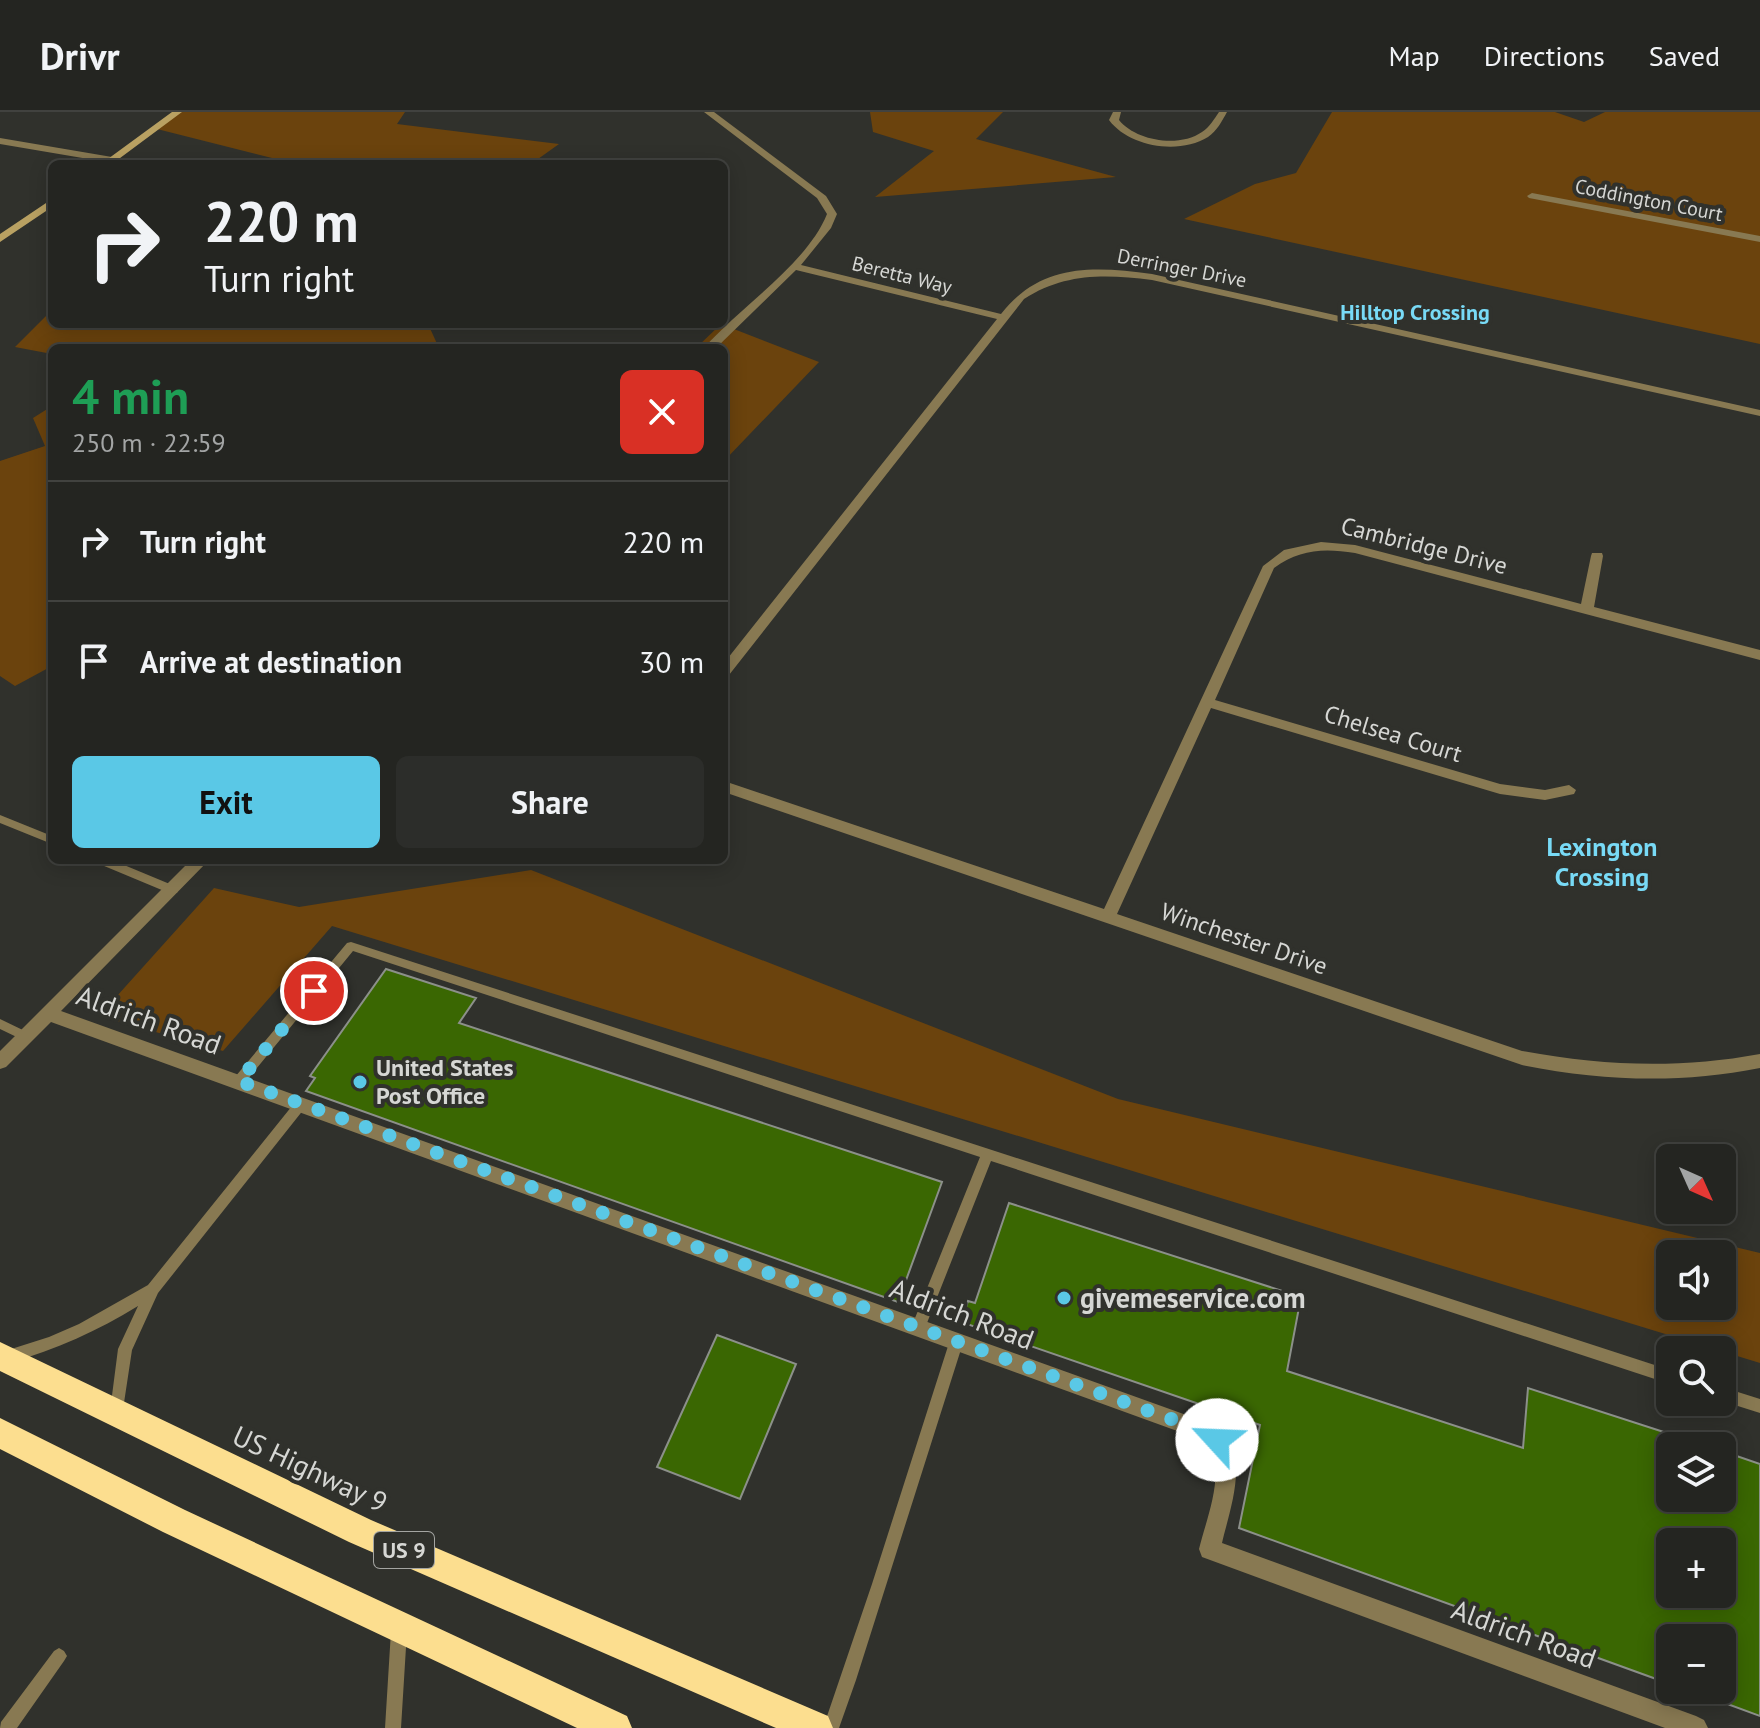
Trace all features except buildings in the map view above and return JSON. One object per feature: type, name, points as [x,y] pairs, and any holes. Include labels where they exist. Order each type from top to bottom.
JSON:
[{"type":"highway","name":"US Highway 9","points":[[2,1357],[117,1416],[360,1531],[816,1728]]},
{"type":"highway","points":[[0,1433],[174,1521],[399,1626],[597,1725]]},
{"type":"street","points":[[112,160],[178,112]]},
{"type":"street","points":[[708,112],[821,196],[832,214],[829,226],[793,266],[714,344]]},
{"type":"street","points":[[1117,112],[1114,120],[1121,129],[1167,142],[1205,135],[1223,112]]},
{"type":"street","points":[[0,141],[99,160]]},
{"type":"street","name":"Coddington Court","points":[[1532,196],[1760,239]]},
{"type":"street","points":[[0,239],[48,205]]},
{"type":"street","name":"Beretta Way","points":[[793,266],[1002,317]]},
{"type":"street","name":"Derringer Drive","points":[[728,667],[1002,317],[1020,297],[1044,282],[1082,273],[1127,273],[1760,413]]},
{"type":"street","name":"Cambridge Drive","points":[[1108,917],[1269,566],[1299,548],[1328,545],[1355,549],[1760,655]]},
{"type":"street","points":[[1587,610],[1597,556]]},
{"type":"street","name":"Chelsea Court","points":[[1206,702],[1500,789],[1545,795],[1569,790]]},
{"type":"street","name":"Winchester Drive","points":[[728,787],[1522,1058],[1571,1069],[1666,1074],[1760,1061]]},
{"type":"street","points":[[0,1062],[197,864]]},
{"type":"street","name":"Aldrich Road","points":[[47,1013],[1196,1428],[1217,1440],[1224,1451],[1226,1473],[1210,1549],[1663,1722],[1696,1728]]},
{"type":"lane","points":[[0,819],[48,838]]},
{"type":"lane","points":[[111,864],[173,890]]},
{"type":"lane","points":[[239,1081],[351,946],[1656,1372]]},
{"type":"lane","points":[[0,1024],[25,1036]]},
{"type":"lane","points":[[117,1416],[125,1349],[153,1289],[300,1105]]},
{"type":"lane","points":[[918,1328],[988,1154]]},
{"type":"lane","points":[[2,1357],[62,1342],[106,1320],[153,1289]]},
{"type":"lane","points":[[831,1728],[877,1601],[909,1488],[956,1343]]},
{"type":"lane","points":[[1736,1398],[1760,1406]]},
{"type":"lane","points":[[393,1728],[399,1626]]},
{"type":"lane","points":[[7,1728],[59,1656]]},
{"type":"shaded area","points":[[175,112],[405,112],[397,124],[559,144],[537,160],[280,160],[153,128]]},
{"type":"shaded area","points":[[870,112],[1003,112],[976,139],[1116,177],[875,197],[934,151],[873,132]]},
{"type":"shaded area","points":[[1332,112],[1555,112],[1584,122],[1605,112],[1760,112],[1760,344],[1184,219],[1255,184],[1296,173]]},
{"type":"shaded area","points":[[48,314],[48,328],[430,328],[437,344],[48,344],[48,353],[15,347]]},
{"type":"shaded area","points":[[728,327],[819,362],[728,457],[728,344],[700,344],[717,328]]},
{"type":"shaded area","points":[[48,409],[48,668],[15,686],[0,676],[0,461],[45,446],[33,418]]},
{"type":"shaded area","points":[[531,870],[1118,1099],[1706,1240],[1656,1240],[1656,1320],[1736,1320],[1736,1247],[1760,1253],[1760,1363],[1736,1356],[1736,1336],[1672,1336],[332,926],[223,1051],[99,1016],[214,888],[299,907]]},
{"type":"place","name":"United States Post Office","points":[[360,1082]]},
{"type":"place","name":"givemeservice.com","points":[[1064,1298]]},
{"type":"district","name":"Hilltop Crossing","points":[[1415,312]]},
{"type":"district","name":"Lexington Crossing","points":[[1602,862]]},
{"type":"route","points":[[314,991],[239,1081],[711,1250],[991,1357],[1196,1428],[1217,1440]]}]
